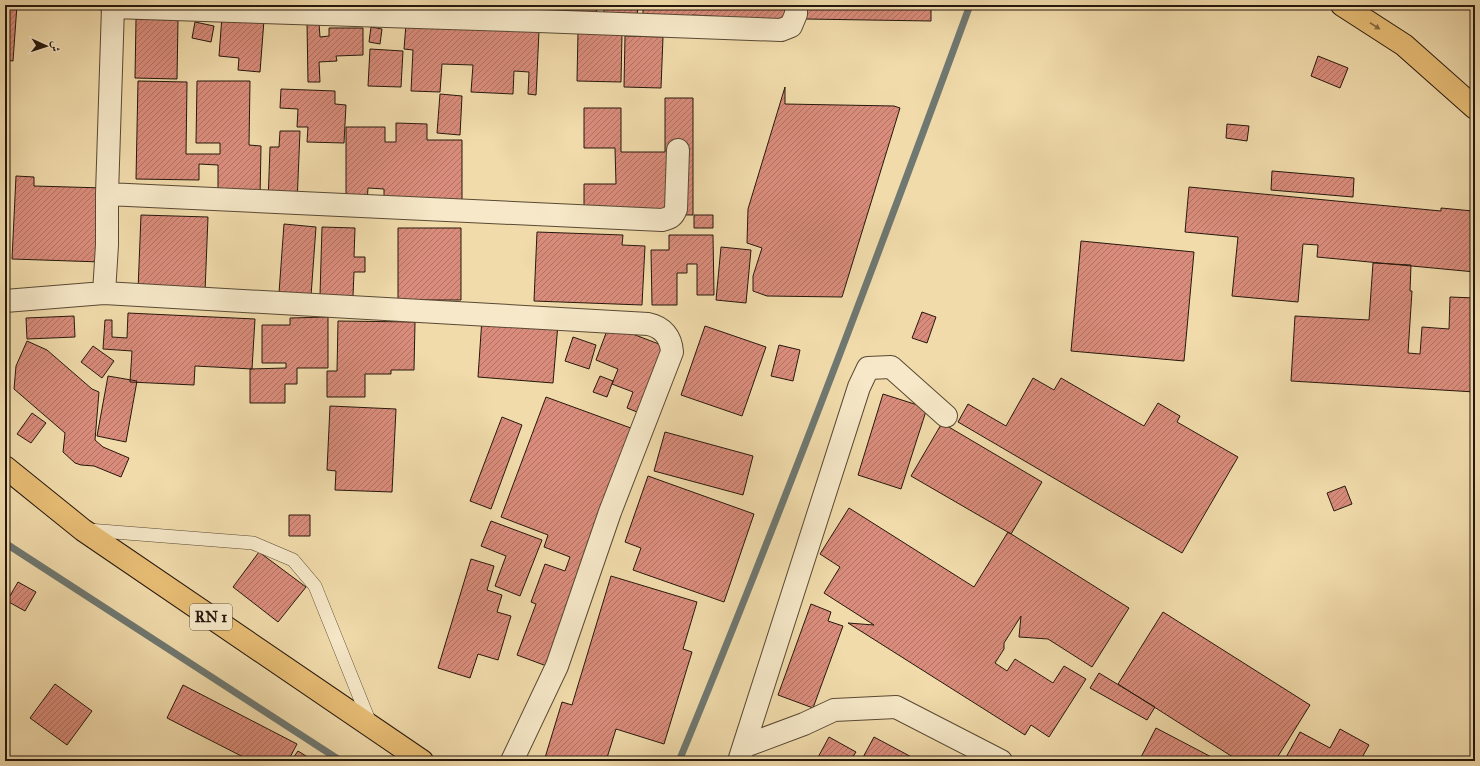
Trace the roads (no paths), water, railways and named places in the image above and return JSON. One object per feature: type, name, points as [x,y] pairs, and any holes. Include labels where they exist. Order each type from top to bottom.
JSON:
[{"type":"main road","points":[[1342,5],[1404,45],[1475,108]]},
{"type":"main road","name":"RN 1","points":[[5,467],[83,530],[422,761]]},
{"type":"street","points":[[104,293],[107,244],[112,6],[538,20],[781,30],[790,26],[796,14],[796,5]]},
{"type":"street","points":[[107,194],[662,220],[673,216],[676,209],[678,150]]},
{"type":"street","points":[[5,301],[104,293],[648,324],[659,327],[668,335],[672,352],[610,512],[557,666],[512,761]]},
{"type":"street","points":[[742,753],[859,387],[868,368],[891,367],[946,416]]},
{"type":"street","points":[[742,753],[834,710],[896,707],[1001,761]]},
{"type":"lane","points":[[83,530],[253,544],[293,560],[315,586],[371,727]]},
{"type":"waterway","points":[[679,761],[792,479],[900,195],[970,5]]},
{"type":"waterway","points":[[5,543],[341,761]]}]
